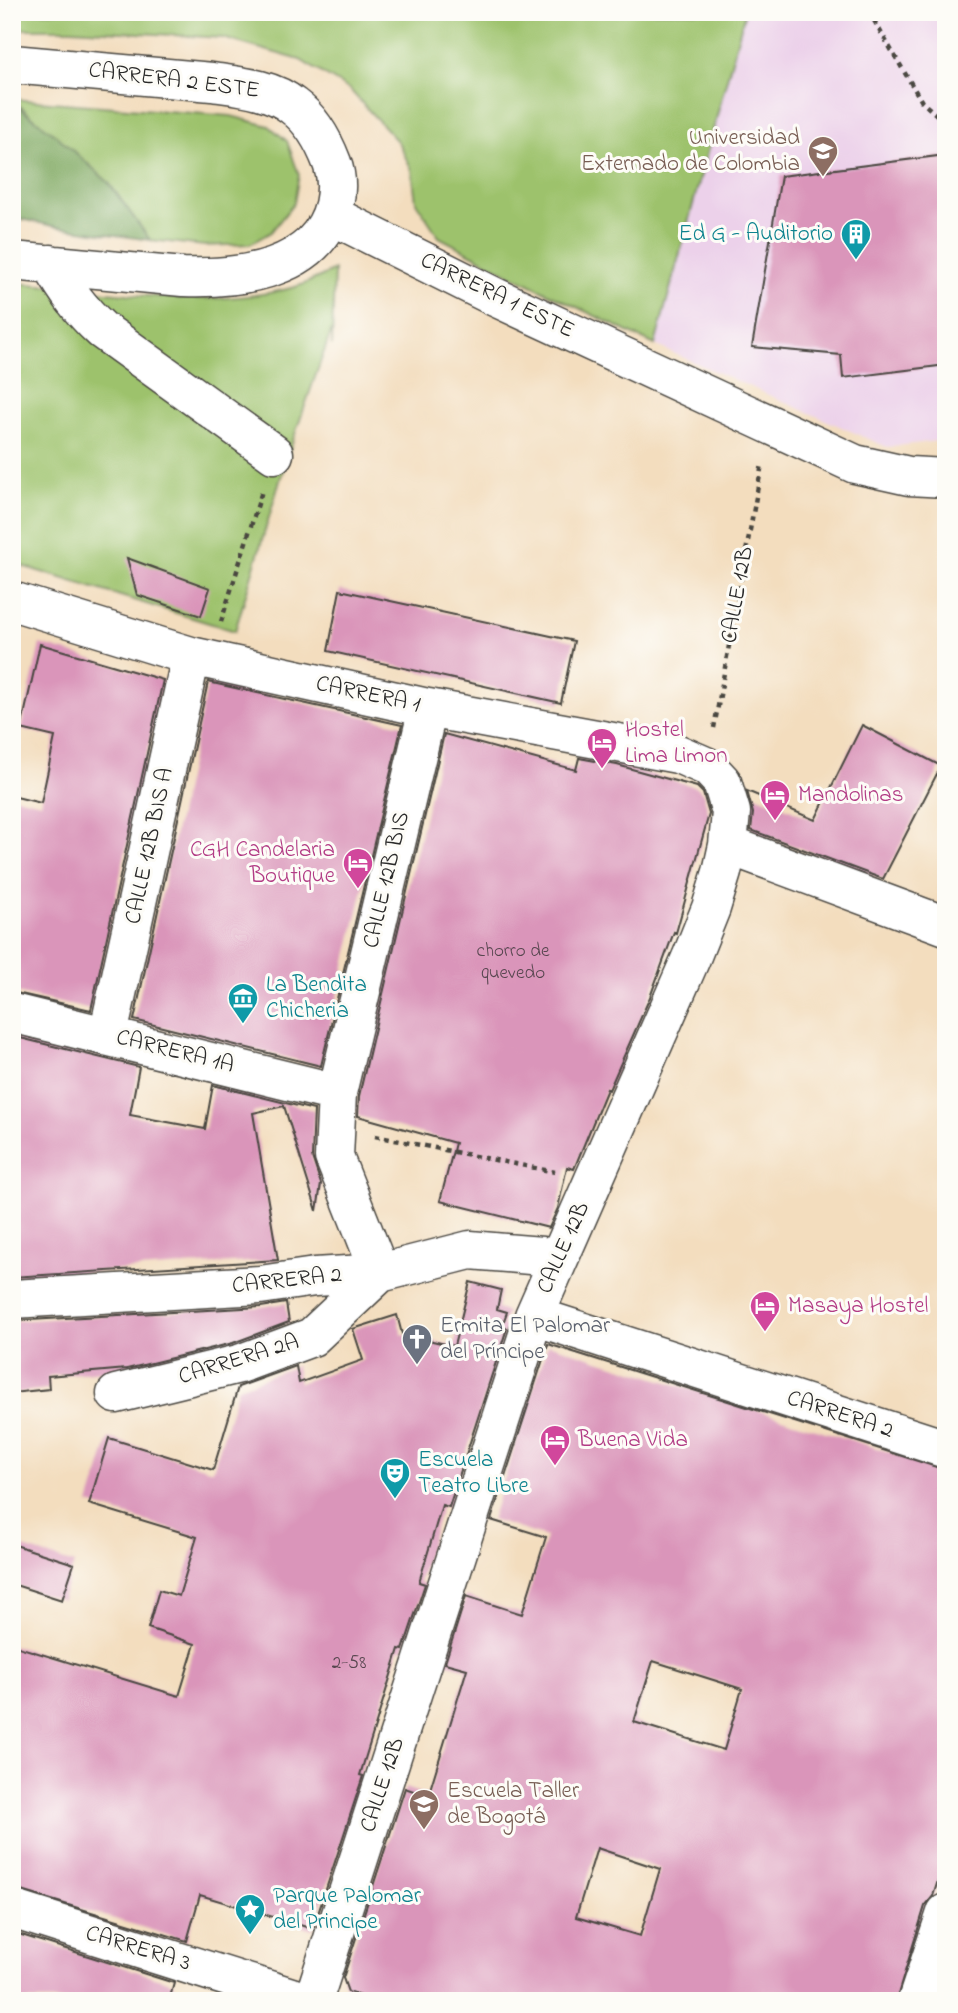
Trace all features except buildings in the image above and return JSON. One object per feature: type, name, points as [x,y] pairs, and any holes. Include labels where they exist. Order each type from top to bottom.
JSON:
[{"type":"street","name":"CARRERA 2 ESTE","points":[[12,64],[212,82],[245,86],[269,93],[293,105],[311,124],[326,149],[335,170],[336,194],[331,215]]},
{"type":"street","points":[[12,261],[183,277],[209,278],[243,274],[281,264],[302,252],[320,236],[331,215]]},
{"type":"street","name":"CARRERA 1 ESTE","points":[[331,215],[495,297],[855,464],[909,476],[946,478]]},
{"type":"street","points":[[51,264],[80,310],[102,330],[274,454]]},
{"type":"street","name":"CARRERA 1","points":[[12,601],[200,658],[428,708],[678,754],[715,774]]},
{"type":"street","name":"CALLE 12B BIS A","points":[[108,1035],[200,658]]},
{"type":"street","name":"CALLE 12B BIS","points":[[380,1273],[334,1157],[337,1110],[428,708]]},
{"type":"street","name":"CALLE 12B","points":[[313,2001],[534,1316],[711,908],[728,845],[731,811],[715,774]]},
{"type":"street","points":[[728,845],[946,926]]},
{"type":"street","name":"CARRERA 1A","points":[[12,1013],[108,1035],[337,1110]]},
{"type":"street","name":"CARRERA 2","points":[[12,1299],[260,1285],[315,1277],[380,1273],[470,1250],[542,1256],[557,1263]]},
{"type":"street","name":"CARRERA 2A","points":[[116,1394],[239,1364],[312,1338],[380,1273]]},
{"type":"street","name":"CARRERA 2","points":[[534,1316],[946,1449]]},
{"type":"street","name":"CARRERA 3","points":[[12,1909],[304,2001]]},
{"type":"street","points":[[917,2001],[946,1913]]},
{"type":"path","points":[[869,12],[922,102],[946,123]]},
{"type":"path","name":"CALLE 12B","points":[[715,774],[769,424]]},
{"type":"path","points":[[200,658],[274,454]]},
{"type":"path","points":[[337,1110],[594,1180]]},
{"type":"shaded area","name":"Universidad Externado de Colombia","points":[[745,12],[946,12],[946,440],[887,447],[655,345]]},
{"type":"green space","points":[[12,12],[745,12],[655,345],[439,237],[416,202],[412,170],[398,142],[350,90],[300,60],[223,38],[71,29],[12,29]]},
{"type":"green space","points":[[12,99],[231,116],[269,126],[287,141],[299,175],[294,203],[271,232],[250,244],[205,246],[150,240],[108,182]]},
{"type":"green space","points":[[12,102],[56,135],[108,182],[150,240],[58,227],[12,217]]},
{"type":"green space","points":[[334,270],[332,346],[332,329],[287,457],[235,631],[12,563],[12,283],[154,297],[224,298],[295,287]]},
{"type":"place","name":"Universidad Externado de Colombia","points":[[823,178]]},
{"type":"place","name":"Ed G - Auditorio","points":[[856,261]]},
{"type":"place","name":"Hostel Lima Limon","points":[[602,770]]},
{"type":"place","name":"Mandolinas","points":[[775,822]]},
{"type":"place","name":"CGH Candelaria Boutique","points":[[358,890]]},
{"type":"place","name":"La Bendita Chicheria","points":[[243,1025]]},
{"type":"place","name":"Masaya Hostel","points":[[765,1333]]},
{"type":"place","name":"Ermita El Palomar del Príncipe","points":[[417,1366]]},
{"type":"place","name":"Buena Vida","points":[[555,1467]]},
{"type":"place","name":"Escuela Teatro Libre","points":[[395,1500]]},
{"type":"place","name":"Escuela Taller de Bogotá","points":[[424,1831]]},
{"type":"place","name":"Parque Palomar del Principe","points":[[250,1936]]}]
